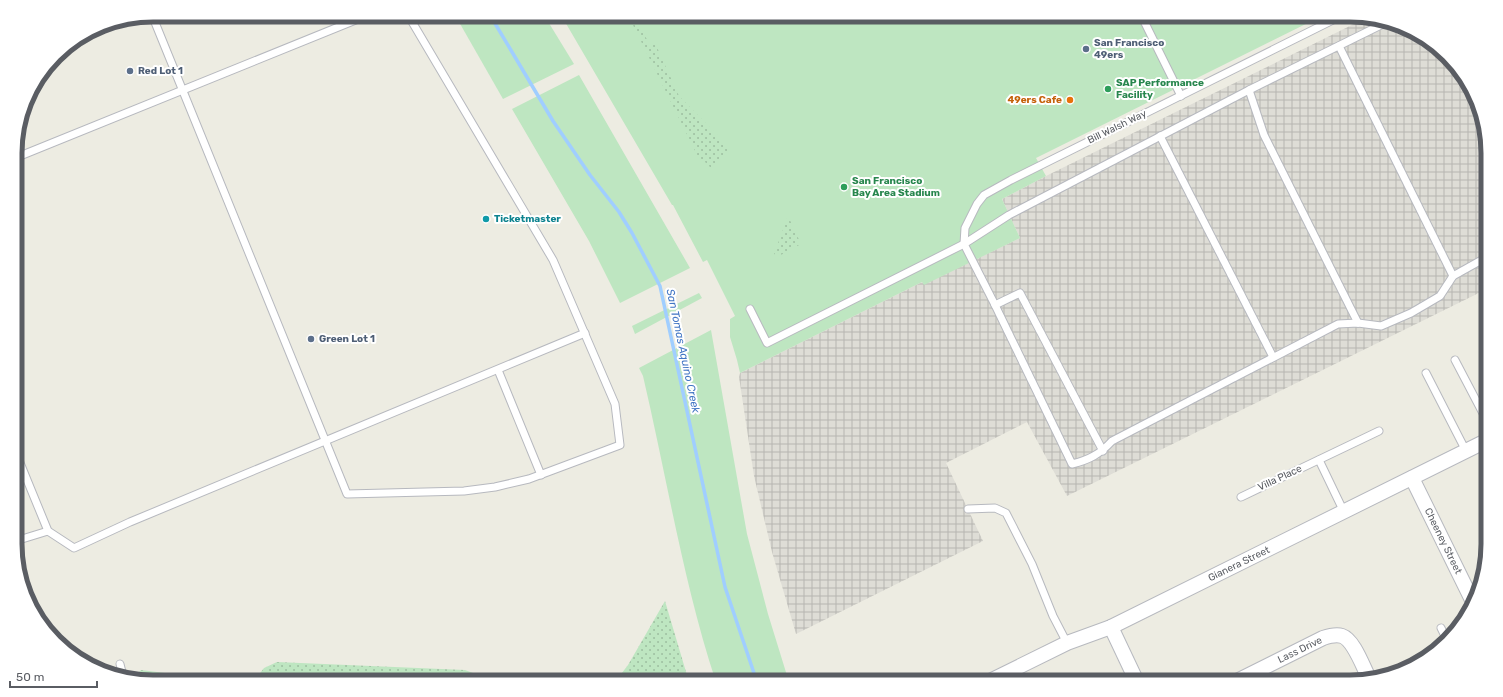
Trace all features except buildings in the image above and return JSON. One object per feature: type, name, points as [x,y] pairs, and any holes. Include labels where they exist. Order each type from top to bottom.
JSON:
[{"type":"street","name":"Gianera Street","points":[[1002,675],[1067,643],[1111,628],[1481,444]]},
{"type":"street","name":"Cheeney Street","points":[[1412,478],[1470,596]]},
{"type":"street","points":[[1111,628],[1134,675]]},
{"type":"street","name":"Lass Drive","points":[[1249,675],[1323,638],[1337,635],[1343,636],[1352,644],[1367,674]]},
{"type":"lane","points":[[155,22],[347,494],[480,490],[512,484],[541,475],[620,445],[615,404],[553,260],[412,22]]},
{"type":"lane","points":[[22,155],[351,22]]},
{"type":"lane","points":[[1145,22],[1181,96]]},
{"type":"lane","name":"Bill Walsh Way","points":[[964,244],[965,228],[977,204],[984,195],[1010,180],[1329,22]]},
{"type":"lane","points":[[750,309],[767,342],[964,244],[1009,215],[1249,90],[1380,26]]},
{"type":"lane","points":[[1339,46],[1453,276]]},
{"type":"lane","points":[[1249,90],[1264,135],[1358,323]]},
{"type":"lane","points":[[1160,136],[1273,357]]},
{"type":"lane","points":[[964,244],[1072,464],[1085,461],[1103,451],[1112,441],[1338,324],[1358,323],[1381,326],[1411,313],[1440,296],[1453,276],[1481,260]]},
{"type":"lane","points":[[995,305],[1020,293],[1103,451]]},
{"type":"lane","points":[[22,468],[48,531],[74,548],[130,522],[585,334]]},
{"type":"lane","points":[[1455,360],[1481,410]]},
{"type":"lane","points":[[498,370],[541,475]]},
{"type":"lane","points":[[1426,373],[1466,451]]},
{"type":"lane","name":"Villa Place","points":[[1241,497],[1379,431]]},
{"type":"lane","points":[[1319,460],[1344,512]]},
{"type":"lane","points":[[968,509],[995,508],[1006,513],[1032,564],[1053,616],[1067,643]]},
{"type":"lane","points":[[22,539],[48,531]]},
{"type":"lane","points":[[1440,628],[1445,635]]},
{"type":"lane","points":[[120,664],[122,671]]},
{"type":"shaded area","points":[[1358,22],[1384,26],[1416,39],[1443,60],[1464,87],[1477,119],[1481,153],[1481,292],[1067,496],[1027,422],[946,463],[983,541],[796,634],[772,552],[754,476],[739,377],[740,373],[922,282],[924,284],[1020,238],[1002,199]]},
{"type":"green space","points":[[459,22],[548,22],[574,64],[503,99]]},
{"type":"green space","name":"San Francisco Bay Area Stadium","points":[[565,22],[1310,22],[1036,158],[1046,176],[1002,199],[1020,238],[924,285],[922,282],[740,373],[730,337],[730,319],[735,316],[707,260],[703,262],[672,205]]},
{"type":"green space","points":[[631,22],[644,22],[639,25],[650,45],[655,43],[679,96],[731,149],[711,168],[705,162],[701,163]]},
{"type":"green space","points":[[579,75],[690,268],[620,303],[589,241],[512,109]]},
{"type":"green space","points":[[788,216],[801,244],[779,256],[774,254]]},
{"type":"green space","points":[[699,293],[702,298],[635,334],[632,326]]},
{"type":"green space","points":[[711,330],[747,534],[768,614],[787,675],[714,675],[694,606],[676,530],[652,414],[643,376],[639,368]]},
{"type":"green space","points":[[665,601],[687,675],[620,675],[628,665]]},
{"type":"green space","points":[[277,662],[465,670],[473,673],[474,675],[259,675],[264,668]]},
{"type":"green space","points":[[141,670],[165,673],[167,675],[144,675],[137,674]]},
{"type":"waterway","name":"San Tomas Aquino Creek","points":[[494,22],[553,121],[590,175],[619,212],[660,286],[725,587],[755,675]]},
{"type":"place","name":"San Francisco 49ers","points":[[1086,49]]},
{"type":"place","name":"Red Lot 1","points":[[130,71]]},
{"type":"place","name":"SAP Performance Facility","points":[[1108,89]]},
{"type":"place","name":"49ers Cafe","points":[[1070,100]]},
{"type":"place","name":"San Francisco Bay Area Stadium","points":[[844,187]]},
{"type":"place","name":"Ticketmaster","points":[[486,219]]},
{"type":"place","name":"Green Lot 1","points":[[311,339]]}]
